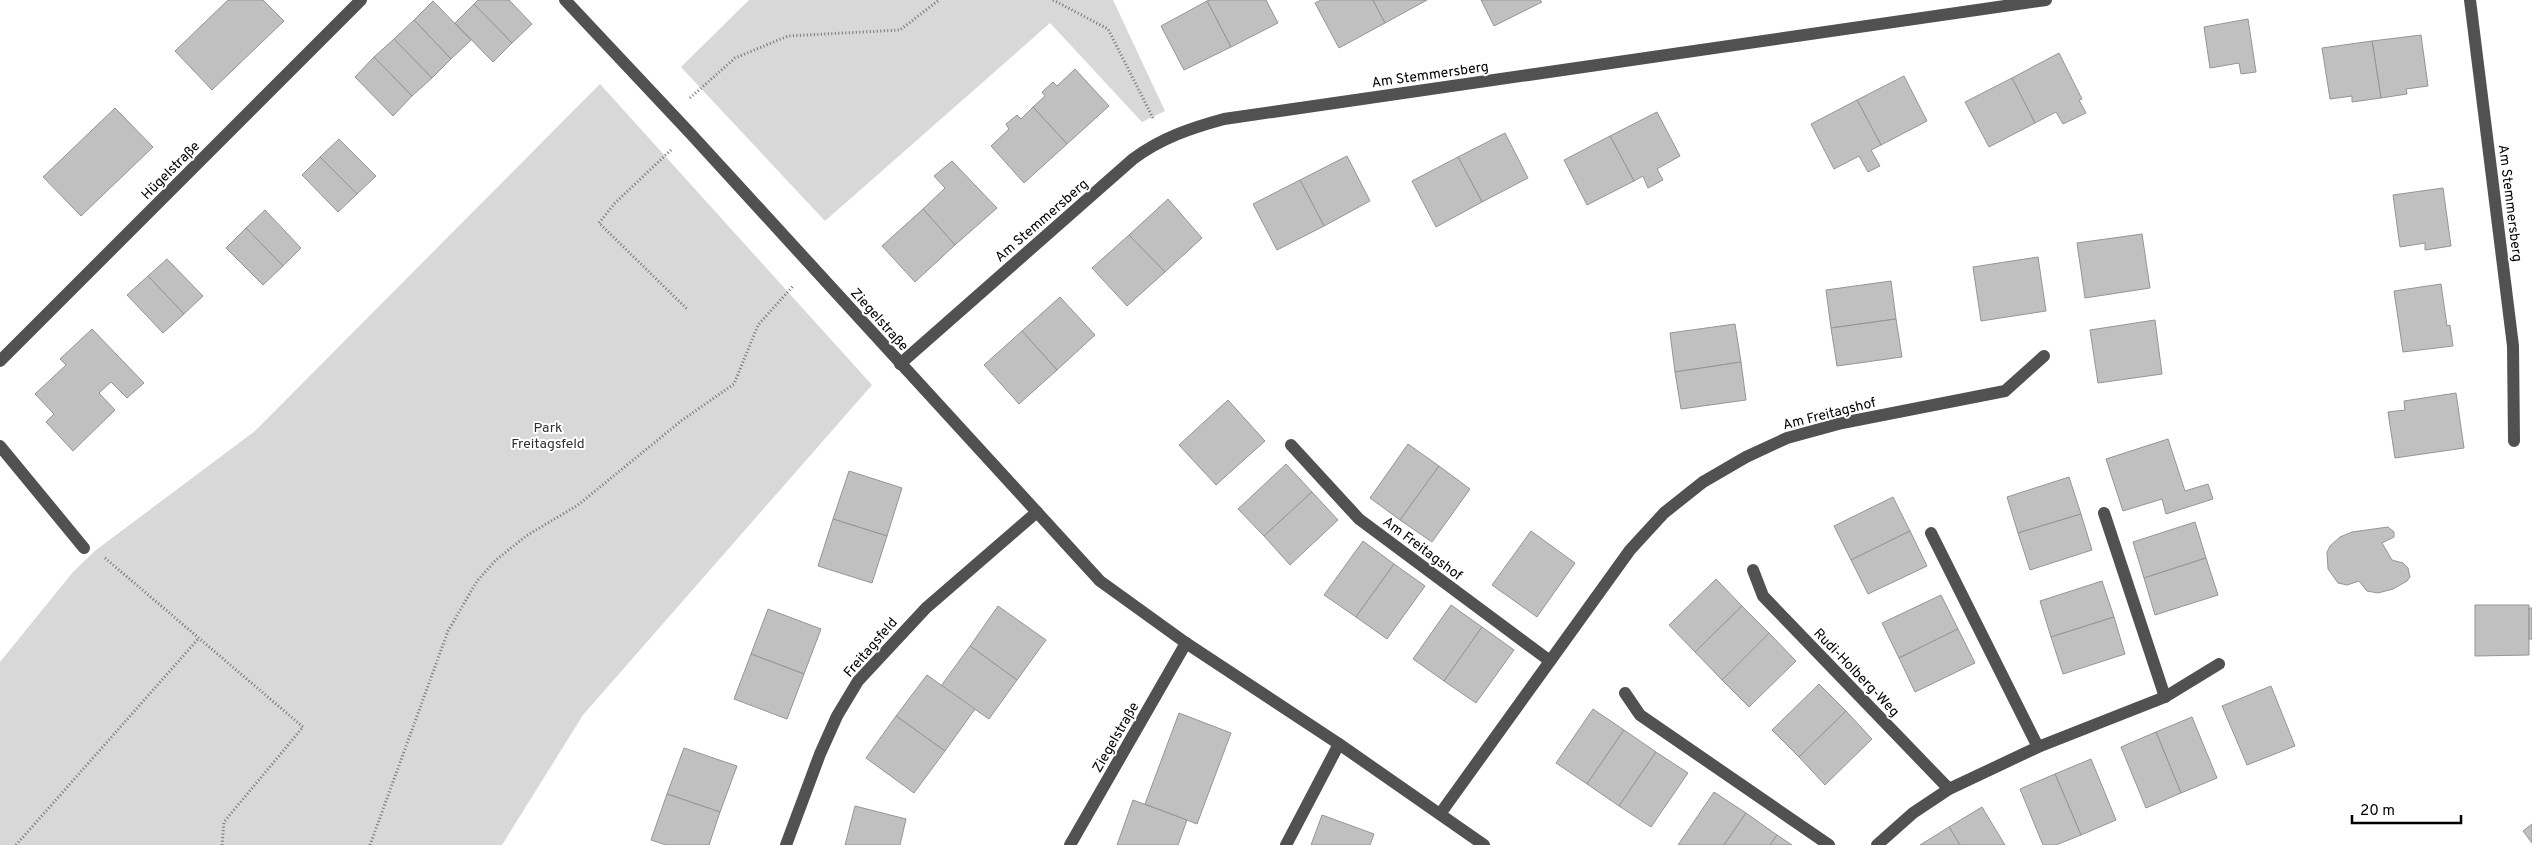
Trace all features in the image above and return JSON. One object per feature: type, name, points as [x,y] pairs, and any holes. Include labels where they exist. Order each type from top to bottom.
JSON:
[{"type":"street","name":"Hügelstraße","points":[[0,361],[361,0]]},
{"type":"street","name":"Ziegelstraße","points":[[565,0],[690,132],[1100,581],[1186,643],[1339,744],[1440,814],[1477,843]]},
{"type":"street","name":"Am Stemmersberg","points":[[900,364],[1133,158],[1164,140],[1189,129],[1224,119],[2046,0]]},
{"type":"street","name":"Am Stemmersberg","points":[[2470,0],[2513,346],[2514,441]]},
{"type":"street","name":"Am Freitagshof","points":[[1440,814],[1630,550],[1664,513],[1703,482],[1746,457],[1787,438],[1842,423],[2005,391],[2044,356]]},
{"type":"street","name":"Am Freitagshof","points":[[1291,445],[1359,519],[1550,661]]},
{"type":"street","points":[[0,446],[84,548]]},
{"type":"street","name":"Freitagsfeld","points":[[786,845],[820,754],[837,716],[858,681],[926,608],[1037,512]]},
{"type":"street","points":[[2104,513],[2165,697]]},
{"type":"street","points":[[1931,532],[2038,748]]},
{"type":"street","name":"Rudi-Holberg-Weg","points":[[1753,570],[1763,596],[1949,789]]},
{"type":"street","name":"Ziegelstraße","points":[[1070,845],[1186,643]]},
{"type":"street","points":[[1877,845],[1913,813],[1949,789],[2038,748],[2165,697],[2219,664]]},
{"type":"street","points":[[1625,693],[1640,715],[1828,845]]},
{"type":"street","points":[[1286,845],[1339,744]]},
{"type":"path","points":[[672,113],[735,58],[788,36],[900,30],[940,0]]},
{"type":"path","points":[[1053,0],[1108,29],[1164,140]]},
{"type":"path","points":[[687,309],[598,223],[615,203],[690,132]]},
{"type":"path","points":[[370,845],[448,631],[477,581],[496,560],[526,536],[578,505],[681,420],[734,384],[758,325],[796,283]]},
{"type":"path","points":[[84,548],[96,550],[303,727],[224,822],[222,845]]},
{"type":"path","points":[[16,845],[199,638]]},
{"type":"green space","points":[[749,0],[1113,0],[1165,111],[1142,122],[1050,23],[825,221],[681,67]]},
{"type":"green space","name":"Park Freitagsfeld","points":[[600,84],[872,385],[583,715],[502,845],[0,845],[0,662],[73,572],[96,550],[255,431]]},
{"type":"building","points":[[228,0],[263,0],[284,21],[212,90],[175,51]]},
{"type":"building","points":[[478,0],[509,0],[532,24],[512,43],[474,4]]},
{"type":"building","points":[[1266,0],[1278,23],[1231,47],[1207,1]]},
{"type":"building","points":[[1321,0],[1373,0],[1385,23],[1339,48],[1315,3]]},
{"type":"building","points":[[1373,0],[1427,0],[1385,23]]},
{"type":"building","points":[[1481,0],[1540,0],[1542,2],[1494,26]]},
{"type":"building","points":[[433,1],[471,40],[451,59],[414,20]]},
{"type":"building","points":[[1207,1],[1231,47],[1184,70],[1161,26]]},
{"type":"building","points":[[474,4],[512,43],[493,62],[455,23]]},
{"type":"building","points":[[2248,19],[2256,72],[2241,74],[2239,63],[2210,68],[2204,27]]},
{"type":"building","points":[[414,20],[451,59],[432,78],[394,39]]},
{"type":"building","points":[[2421,35],[2428,86],[2406,89],[2407,94],[2381,98],[2372,41]]},
{"type":"building","points":[[394,39],[432,78],[412,96],[374,57]]},
{"type":"building","points":[[2372,41],[2381,98],[2352,102],[2352,96],[2330,99],[2322,48]]},
{"type":"building","points":[[2059,53],[2082,99],[2079,100],[2086,113],[2063,124],[2056,112],[2035,123],[2012,78]]},
{"type":"building","points":[[374,57],[412,96],[393,116],[355,77]]},
{"type":"building","points":[[1075,69],[1109,106],[1067,144],[1033,107],[1045,96],[1042,92],[1053,82],[1057,86]]},
{"type":"building","points":[[1904,76],[1927,121],[1881,145],[1857,100]]},
{"type":"building","points":[[2012,78],[2035,123],[1989,147],[1965,102]]},
{"type":"building","points":[[1857,100],[1881,145],[1871,150],[1880,166],[1868,172],[1859,156],[1834,169],[1811,124]]},
{"type":"building","points":[[1033,107],[1067,144],[1024,183],[991,146],[1009,129],[1006,124],[1017,115],[1021,119]]},
{"type":"building","points":[[115,108],[153,147],[81,216],[43,177]]},
{"type":"building","points":[[1657,112],[1680,156],[1657,169],[1663,180],[1648,188],[1643,176],[1634,181],[1610,136]]},
{"type":"building","points":[[1505,133],[1528,178],[1482,202],[1458,157]]},
{"type":"building","points":[[1610,136],[1634,181],[1587,205],[1564,160]]},
{"type":"building","points":[[339,139],[376,176],[357,194],[320,157]]},
{"type":"building","points":[[1347,156],[1370,201],[1324,226],[1300,180]]},
{"type":"building","points":[[320,157],[357,194],[338,212],[302,175]]},
{"type":"building","points":[[1458,157],[1482,202],[1436,227],[1412,181]]},
{"type":"building","points":[[952,161],[997,208],[955,245],[923,209],[945,188],[934,176]]},
{"type":"building","points":[[1300,180],[1324,226],[1277,250],[1253,204]]},
{"type":"building","points":[[2443,188],[2451,246],[2425,250],[2425,243],[2400,247],[2393,195]]},
{"type":"building","points":[[1168,199],[1202,238],[1165,272],[1129,235]]},
{"type":"building","points":[[923,209],[955,245],[915,282],[882,246]]},
{"type":"building","points":[[265,210],[301,248],[283,266],[246,228]]},
{"type":"building","points":[[246,228],[283,266],[263,285],[226,248]]},
{"type":"building","points":[[2142,234],[2150,288],[2085,298],[2077,243]]},
{"type":"building","points":[[1129,235],[1165,272],[1127,306],[1092,268]]},
{"type":"building","points":[[2038,257],[2046,311],[1981,321],[1973,267]]},
{"type":"building","points":[[167,259],[203,296],[184,314],[148,276]]},
{"type":"building","points":[[148,276],[184,314],[163,333],[127,295]]},
{"type":"building","points":[[1891,281],[1896,319],[1831,328],[1826,290]]},
{"type":"building","points":[[2441,284],[2447,326],[2450,325],[2453,346],[2403,352],[2394,291]]},
{"type":"building","points":[[1060,297],[1095,335],[1057,370],[1022,331]]},
{"type":"building","points":[[1896,319],[1902,357],[1837,366],[1831,328]]},
{"type":"building","points":[[2155,320],[2162,374],[2098,383],[2090,330]]},
{"type":"building","points":[[1735,324],[1741,362],[1675,372],[1670,333]]},
{"type":"building","points":[[92,329],[144,383],[127,398],[111,382],[99,393],[115,410],[73,451],[46,422],[54,414],[35,394],[66,365],[60,359]]},
{"type":"building","points":[[1022,331],[1057,370],[1019,404],[984,365]]},
{"type":"building","points":[[1741,362],[1746,400],[1681,409],[1675,372]]},
{"type":"building","points":[[2456,393],[2464,448],[2395,458],[2388,412],[2405,410],[2404,401]]},
{"type":"building","points":[[1228,400],[1265,441],[1216,485],[1179,445]]},
{"type":"building","points":[[2168,439],[2185,491],[2208,484],[2213,499],[2166,514],[2162,499],[2123,511],[2106,459]]},
{"type":"building","points":[[1408,444],[1439,466],[1400,520],[1370,498]]},
{"type":"building","points":[[1286,464],[1312,492],[1264,536],[1238,509]]},
{"type":"building","points":[[1439,466],[1470,489],[1432,542],[1400,520]]},
{"type":"building","points":[[849,471],[902,488],[887,536],[833,519]]},
{"type":"building","points":[[2069,477],[2081,514],[2018,533],[2007,497]]},
{"type":"building","points":[[1312,492],[1338,520],[1290,565],[1264,536]]},
{"type":"building","points":[[1893,497],[1910,531],[1851,560],[1834,526]]},
{"type":"building","points":[[2081,514],[2092,550],[2030,570],[2018,533]]},
{"type":"building","points":[[833,519],[887,536],[872,583],[818,566]]},
{"type":"building","points":[[2195,522],[2206,558],[2144,578],[2133,542]]},
{"type":"building","points":[[2388,527],[2394,532],[2394,537],[2382,543],[2392,560],[2403,563],[2408,568],[2410,577],[2407,581],[2393,589],[2378,593],[2367,591],[2359,581],[2347,585],[2338,583],[2328,569],[2327,552],[2330,546],[2340,537],[2352,532]]},
{"type":"building","points":[[1531,531],[1575,563],[1537,617],[1492,585]]},
{"type":"building","points":[[1910,531],[1927,566],[1868,594],[1851,560]]},
{"type":"building","points":[[1363,541],[1394,564],[1356,617],[1324,595]]},
{"type":"building","points":[[2206,558],[2218,595],[2155,615],[2144,578]]},
{"type":"building","points":[[1394,564],[1425,586],[1387,639],[1356,617]]},
{"type":"building","points":[[1716,579],[1742,606],[1695,652],[1669,625]]},
{"type":"building","points":[[2102,581],[2114,617],[2051,637],[2040,601]]},
{"type":"building","points":[[1941,595],[1958,629],[1899,658],[1882,623]]},
{"type":"building","points":[[1451,605],[1482,627],[1444,681],[1413,659]]},
{"type":"building","points":[[2475,605],[2529,605],[2529,655],[2475,656]]},
{"type":"building","points":[[998,606],[1046,640],[1017,680],[970,646]]},
{"type":"building","points":[[1742,606],[1769,633],[1722,680],[1695,652]]},
{"type":"building","points":[[2529,608],[2532,608],[2532,639],[2529,639]]},
{"type":"building","points":[[768,609],[821,629],[804,674],[751,654]]},
{"type":"building","points":[[2114,617],[2125,654],[2063,674],[2051,637]]},
{"type":"building","points":[[1482,627],[1514,650],[1476,703],[1444,681]]},
{"type":"building","points":[[1958,629],[1975,663],[1915,692],[1899,658]]},
{"type":"building","points":[[1769,633],[1796,661],[1749,707],[1722,680]]},
{"type":"building","points":[[970,646],[1017,680],[989,719],[941,686]]},
{"type":"building","points":[[751,654],[804,674],[787,719],[734,699]]},
{"type":"building","points":[[927,675],[975,709],[945,751],[896,716]]},
{"type":"building","points":[[1819,684],[1846,711],[1799,757],[1772,730]]},
{"type":"building","points":[[2271,686],[2295,746],[2247,765],[2222,706]]},
{"type":"building","points":[[1593,709],[1624,730],[1587,784],[1556,763]]},
{"type":"building","points":[[1846,711],[1872,739],[1825,785],[1799,757]]},
{"type":"building","points":[[1179,713],[1231,733],[1197,824],[1145,804]]},
{"type":"building","points":[[896,716],[945,751],[914,793],[866,758]]},
{"type":"building","points":[[2192,717],[2217,778],[2181,793],[2156,732]]},
{"type":"building","points":[[1624,730],[1656,752],[1619,806],[1587,784]]},
{"type":"building","points":[[2156,732],[2181,793],[2146,808],[2121,747]]},
{"type":"building","points":[[684,748],[737,766],[720,812],[667,794]]},
{"type":"building","points":[[1656,752],[1688,773],[1651,827],[1619,806]]},
{"type":"building","points":[[2091,759],[2116,820],[2081,835],[2055,774]]},
{"type":"building","points":[[2055,774],[2081,835],[2056,845],[2043,845],[2020,789]]},
{"type":"building","points":[[1714,792],[1746,813],[1724,845],[1678,845]]},
{"type":"building","points":[[667,794],[720,812],[709,845],[666,845],[651,840]]},
{"type":"building","points":[[1133,800],[1187,820],[1178,845],[1117,845]]},
{"type":"building","points":[[855,806],[906,819],[900,845],[845,845]]},
{"type":"building","points":[[1982,807],[2005,845],[1960,845],[1949,827]]},
{"type":"building","points":[[1746,813],[1777,835],[1770,845],[1724,845]]},
{"type":"building","points":[[1322,815],[1374,834],[1370,845],[1311,845]]},
{"type":"building","points":[[2532,824],[2532,843],[2523,831]]},
{"type":"building","points":[[1949,827],[1960,845],[1920,845]]},
{"type":"building","points":[[1777,835],[1792,845],[1770,845]]}]
